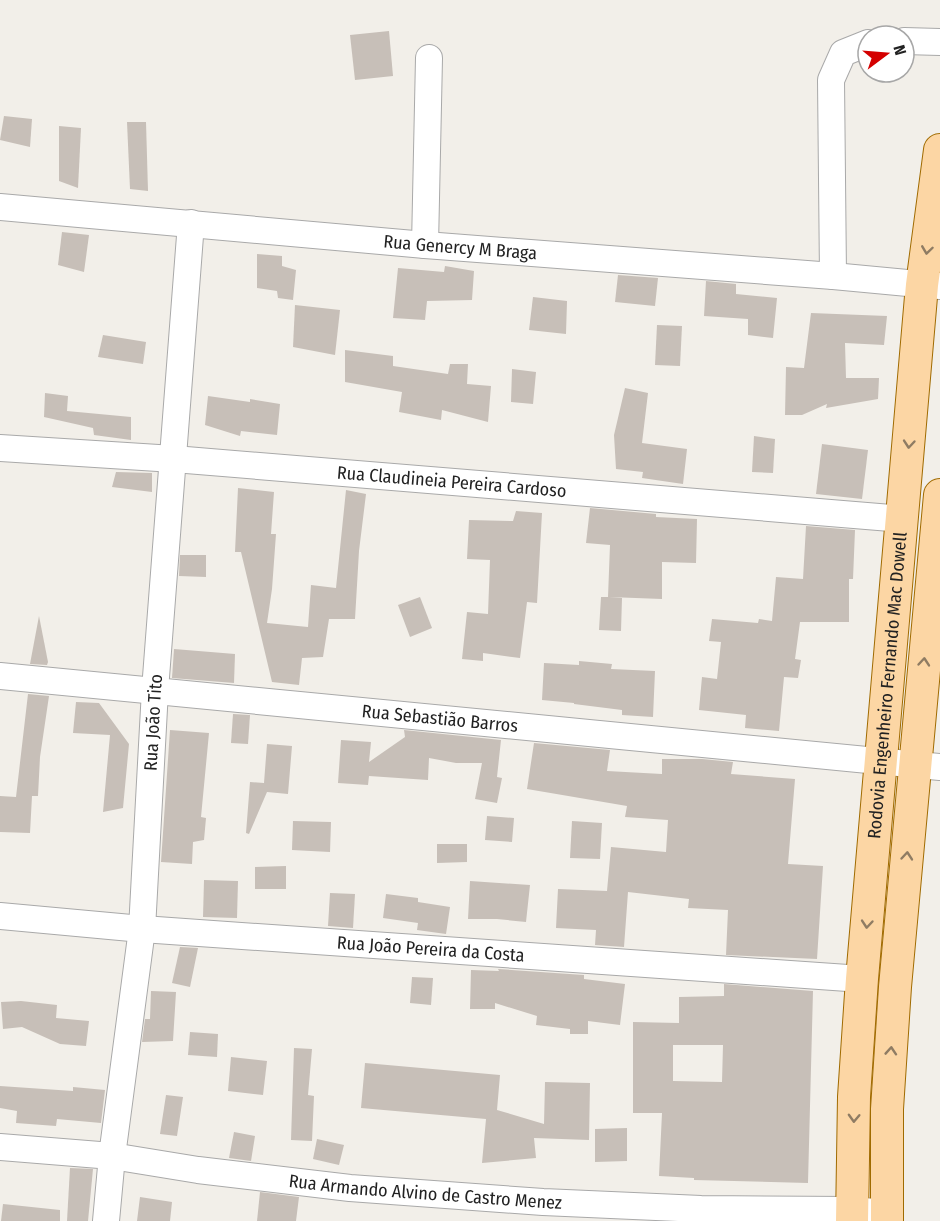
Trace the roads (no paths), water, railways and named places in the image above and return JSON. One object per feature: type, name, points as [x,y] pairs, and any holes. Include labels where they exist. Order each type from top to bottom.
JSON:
[{"type":"main road","name":"Rodovia Engenheiro Fernando Mac Dowell","points":[[852,1215],[854,1097],[862,979],[903,519],[931,286],[940,150]]},
{"type":"main road","name":"Rodovia Engenheiro Fernando Mac Dowell","points":[[887,1217],[887,1109],[896,987],[928,766],[939,515]]},
{"type":"street","points":[[916,41],[940,42]]},
{"type":"street","points":[[833,276],[831,80],[843,53],[856,48]]},
{"type":"street","points":[[425,245],[429,58]]},
{"type":"street","name":"Rua Genercy M Braga","points":[[0,207],[425,245],[833,276],[931,286]]},
{"type":"street","name":"Rua João Tito","points":[[106,1221],[112,1156],[142,929],[154,690],[191,223]]},
{"type":"street","name":"Rua Claudineia Pereira Cardoso","points":[[0,448],[174,459],[903,519]]},
{"type":"street","name":"Rua Sebastião Barros","points":[[0,676],[928,766]]},
{"type":"street","name":"Rua João Pereira da Costa","points":[[0,916],[142,929],[862,979]]},
{"type":"street","name":"Rua Armando Alvino de Castro Menez","points":[[0,1146],[112,1156],[198,1170],[315,1184],[464,1196],[887,1217]]}]
